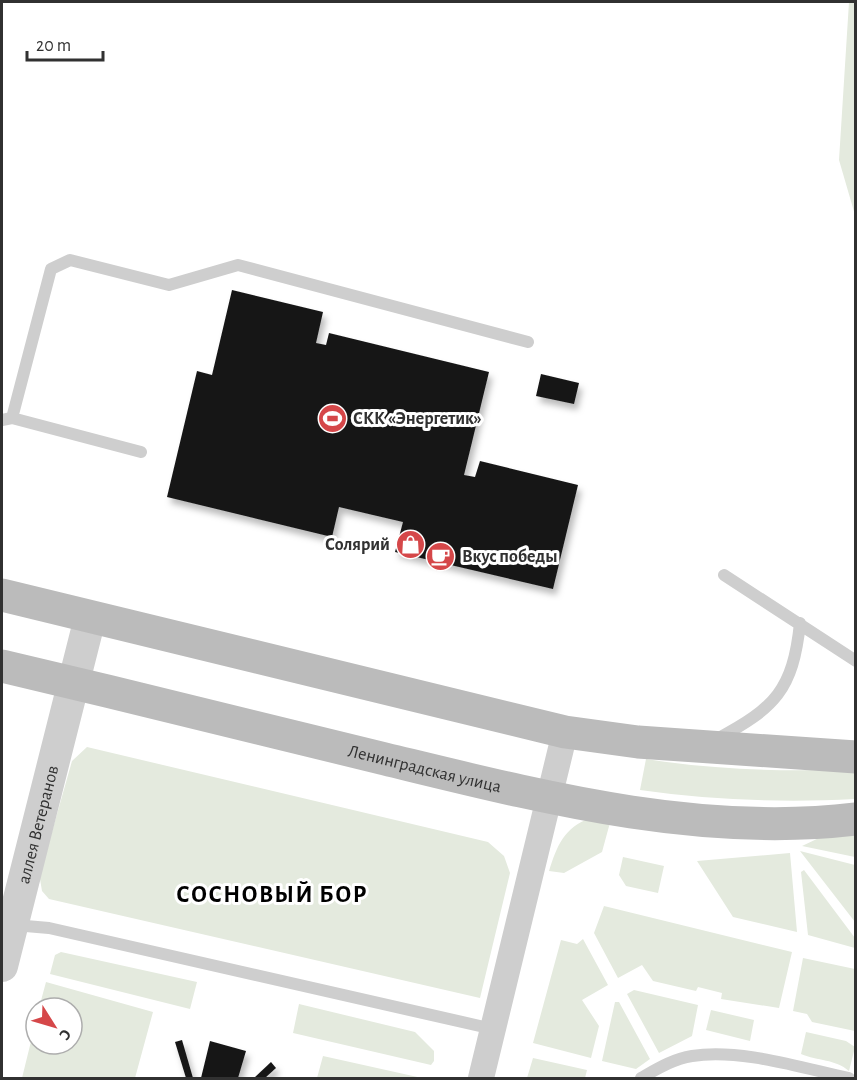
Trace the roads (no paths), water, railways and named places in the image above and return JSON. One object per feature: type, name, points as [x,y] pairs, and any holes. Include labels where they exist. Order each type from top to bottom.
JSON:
[{"type":"main road","points":[[2,595],[565,732],[700,748],[855,757]]},
{"type":"main road","name":"Ленинградская улица","points":[[2,666],[549,799],[680,818],[803,826],[855,819]]},
{"type":"street","name":"аллея Ветеранов","points":[[2,966],[7,923],[90,618]]},
{"type":"street","points":[[481,1078],[565,732]]},
{"type":"lane","points":[[141,452],[7,419],[51,269],[70,260],[169,285],[238,265],[528,342]]},
{"type":"lane","points":[[724,575],[855,661]]},
{"type":"lane","points":[[700,748],[754,719],[782,688],[791,673],[800,623]]},
{"type":"lane","points":[[7,923],[49,927],[493,1029]]},
{"type":"lane","points":[[641,1078],[661,1066],[692,1056],[751,1056],[849,1078]]},
{"type":"place","name":"СКК «Энергетик»","points":[[332,418]]},
{"type":"place","name":"Солярий","points":[[411,544]]},
{"type":"place","name":"Вкус победы","points":[[441,556]]},
{"type":"district","name":"СОСНОВЫЙ БОР","points":[[272,894]]}]
